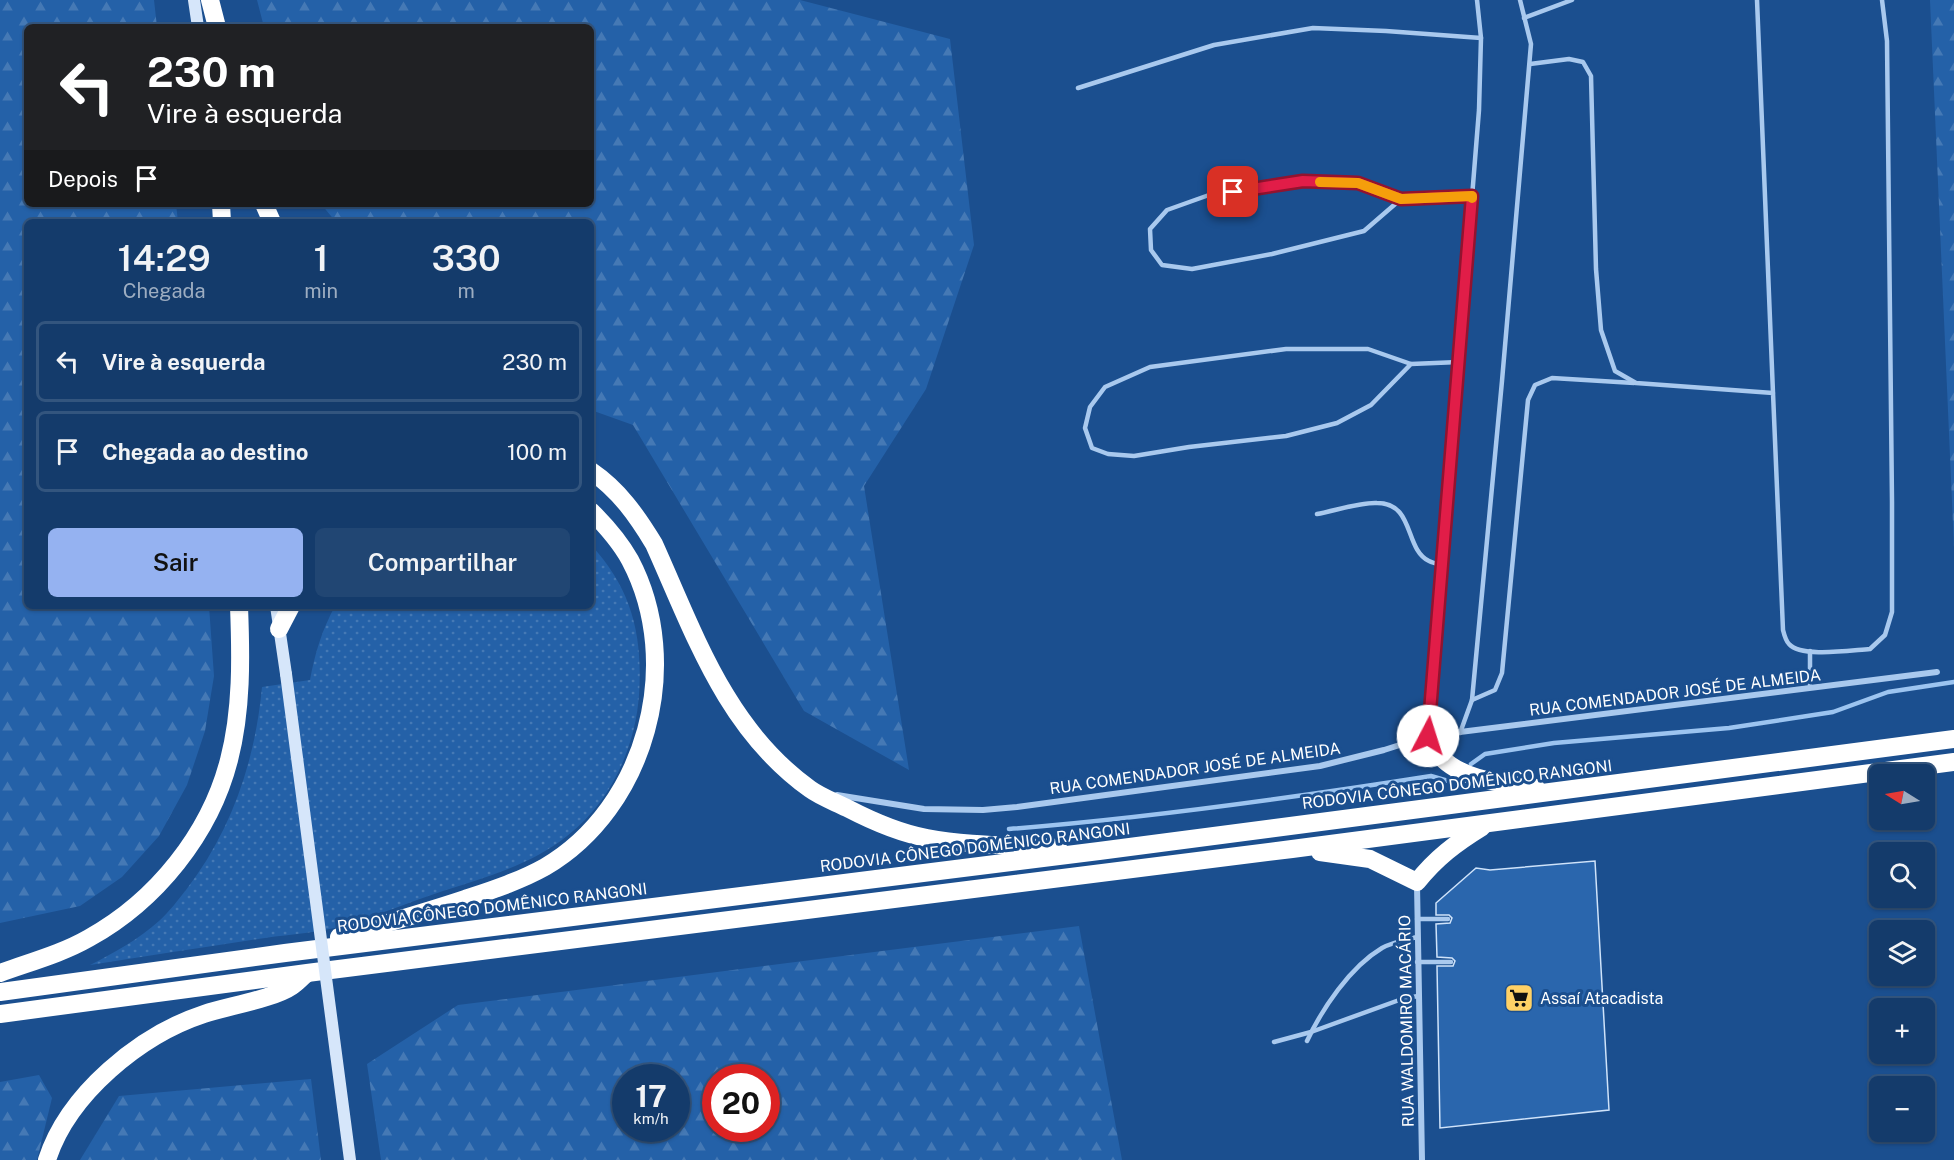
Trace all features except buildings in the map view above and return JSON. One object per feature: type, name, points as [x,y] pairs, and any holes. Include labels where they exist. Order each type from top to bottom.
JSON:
[{"type":"highway","points":[[210,0],[216,24]]},
{"type":"highway","points":[[594,473],[615,490],[654,544],[713,674],[738,716],[757,742],[813,791],[884,825],[926,838],[964,843],[1099,851]]},
{"type":"highway","points":[[285,952],[422,913],[496,889],[544,867],[573,847],[600,820],[623,789],[651,716],[654,664],[651,619],[642,587],[630,559],[594,514]]},
{"type":"highway","points":[[0,973],[74,946],[118,920],[155,888],[194,838],[216,800],[234,735],[240,668],[239,609]]},
{"type":"highway","points":[[279,629],[289,609]]},
{"type":"highway","points":[[1428,736],[1441,758],[1471,775],[1555,791]]},
{"type":"highway","name":"RODOVIA CÔNEGO DOMÊNICO RANGONI","points":[[0,992],[285,952],[1099,851],[1954,739]]},
{"type":"highway","points":[[0,1014],[1954,762]]},
{"type":"highway","points":[[1292,849],[1370,859],[1417,882],[1429,866],[1446,850],[1488,823]]},
{"type":"highway","points":[[47,1160],[63,1126],[84,1098],[103,1077],[142,1045],[185,1021],[290,987],[307,973]]},
{"type":"main road","points":[[194,0],[198,24]]},
{"type":"main road","points":[[276,609],[351,1160]]},
{"type":"street","name":"RUA COMENDADOR JOSÉ DE ALMEIDA","points":[[813,791],[924,809],[983,810],[1017,807],[1320,766],[1428,736],[1937,672]]},
{"type":"street","name":"RUA WALDOMIRO MACÁRIO","points":[[1417,882],[1422,1160]]},
{"type":"lane","points":[[1428,736],[1479,110],[1481,38],[1477,0]]},
{"type":"lane","points":[[1460,733],[1472,700],[1530,64],[1531,44],[1520,0]]},
{"type":"lane","points":[[1524,18],[1572,0]]},
{"type":"lane","points":[[1757,0],[1783,630],[1789,644],[1798,649],[1810,651],[1870,649],[1885,635],[1892,612],[1887,41],[1882,0]]},
{"type":"lane","points":[[1078,88],[1214,45],[1314,28],[1386,30],[1481,38]]},
{"type":"lane","points":[[1530,64],[1569,59],[1583,62],[1591,76],[1596,269],[1601,330],[1615,372],[1636,383]]},
{"type":"lane","points":[[1401,199],[1364,231],[1272,254],[1192,270],[1162,265],[1151,250],[1150,229],[1167,210],[1209,195],[1303,181],[1358,183],[1401,199],[1472,196]]},
{"type":"lane","points":[[1411,364],[1371,405],[1336,423],[1286,436],[1134,456],[1108,454],[1092,448],[1085,428],[1090,407],[1105,387],[1150,367],[1286,349],[1368,349],[1411,364],[1459,362]]},
{"type":"lane","points":[[1472,700],[1495,690],[1502,673],[1528,400],[1535,385],[1552,378],[1773,393]]},
{"type":"lane","points":[[1317,514],[1378,502],[1396,508],[1406,520],[1419,553],[1428,561],[1442,565]]},
{"type":"lane","points":[[1810,651],[1810,688]]},
{"type":"lane","points":[[1417,919],[1448,919]]},
{"type":"lane","points":[[1307,1041],[1319,1017],[1361,965],[1382,949],[1417,937]]},
{"type":"lane","points":[[1418,962],[1451,962]]},
{"type":"lane","points":[[1274,1042],[1311,1032],[1402,999],[1418,996]]},
{"type":"green space","points":[[0,0],[154,0],[157,24],[24,24],[24,207],[176,207],[178,219],[24,219],[24,609],[209,609],[214,676],[205,731],[187,785],[159,836],[122,877],[80,906],[0,923]]},
{"type":"green space","points":[[257,0],[800,0],[950,39],[974,245],[926,389],[864,486],[909,770],[804,711],[633,425],[594,411],[594,219],[334,219],[324,207],[594,207],[594,24],[263,24]]},
{"type":"green space","points":[[1930,0],[1954,0],[1954,547]]},
{"type":"green space","points":[[594,549],[605,562],[625,596],[632,614],[639,653],[637,715],[626,755],[618,773],[596,808],[567,836],[538,855],[475,881],[335,928],[90,965],[126,945],[159,921],[180,898],[202,867],[239,794],[254,742],[262,687],[310,680],[326,624],[334,609],[594,609]]},
{"type":"green space","points":[[1079,926],[1122,1160],[381,1160],[367,1064],[458,1005]]},
{"type":"green space","points":[[39,1075],[52,1098],[37,1160],[0,1160],[0,1082]]},
{"type":"green space","points":[[311,1079],[321,1160],[80,1160],[119,1096]]},
{"type":"waterway","points":[[1471,764],[1485,754],[1554,743],[1729,728],[1833,712],[1888,692],[1954,682]]},
{"type":"waterway","points":[[1009,829],[1220,807],[1431,776],[1448,781],[1452,778]]},
{"type":"slow traffic","points":[[1320,182],[1358,183],[1401,199],[1472,196],[1472,198]]},
{"type":"place","name":"Assaí Atacadista","points":[[1519,998]]},
{"type":"route","points":[[1233,192],[1303,181],[1358,183],[1401,199],[1472,196],[1428,736]]}]
